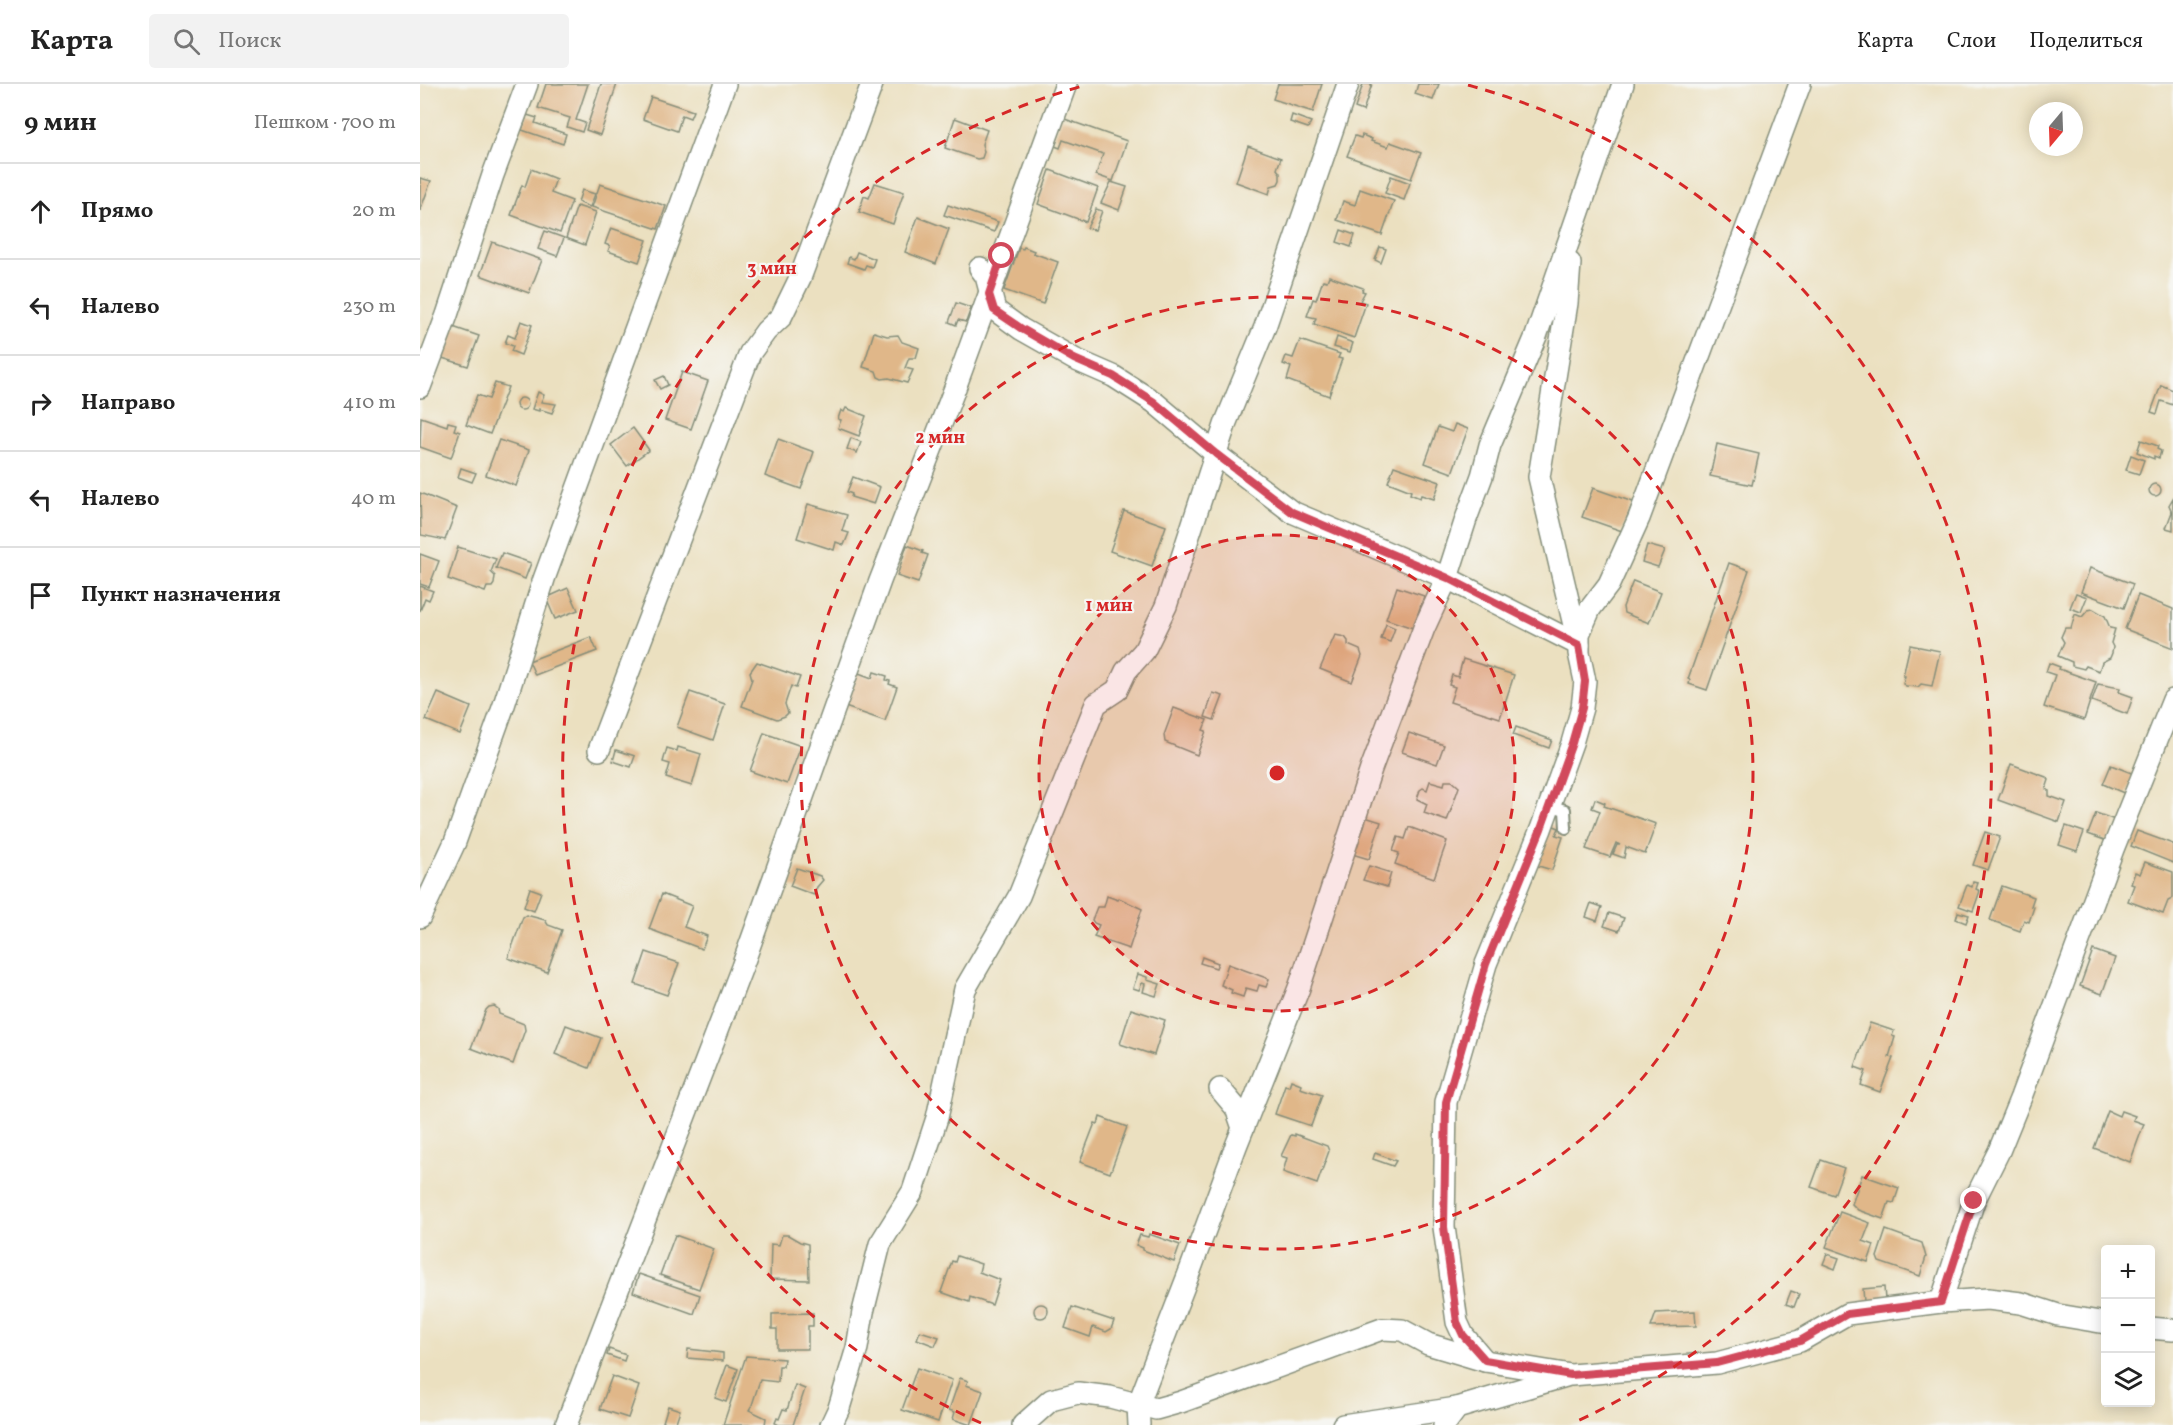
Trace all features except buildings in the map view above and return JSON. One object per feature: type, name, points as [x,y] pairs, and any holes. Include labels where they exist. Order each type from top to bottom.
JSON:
[{"type":"street","points":[[420,387],[527,84]]},
{"type":"street","points":[[420,917],[464,816],[504,705],[544,579],[725,84]]},
{"type":"street","points":[[599,750],[750,353],[766,331],[782,317],[800,278],[873,84]]},
{"type":"street","points":[[566,1425],[742,967],[880,581],[1066,84]]},
{"type":"street","points":[[831,1425],[857,1348],[865,1302],[880,1244],[913,1191],[936,1118],[965,989],[1019,896],[1096,704],[1117,690],[1126,671],[1144,651],[1166,606],[1226,422],[1265,327],[1348,84]]},
{"type":"street","points":[[1139,1415],[1243,1128],[1299,988],[1371,769],[1424,628],[1448,578],[1490,445],[1536,336],[1623,84]]},
{"type":"street","points":[[1579,645],[1579,634],[1590,609],[1609,584],[1639,518],[1800,84]]},
{"type":"street","points":[[1485,1360],[1463,1335],[1457,1322],[1444,1227],[1446,1102],[1486,964],[1549,805],[1572,743],[1582,708],[1585,681],[1579,645],[1539,477],[1567,303],[1573,233]]},
{"type":"street","points":[[980,268],[986,276],[994,310],[1074,359],[1113,376],[1154,402],[1216,454],[1292,512],[1448,578],[1579,645]]},
{"type":"street","points":[[1941,1302],[1974,1201],[1999,1151],[2021,1096],[2113,849],[2173,700]]},
{"type":"street","points":[[1220,1089],[1236,1108],[1243,1128]]},
{"type":"street","points":[[1343,1425],[1451,1417],[1571,1375],[1717,1363],[1800,1341],[1847,1314],[1941,1302],[1988,1299],[2021,1303],[2058,1315],[2101,1322]]},
{"type":"street","points":[[2155,1328],[2173,1330]]},
{"type":"street","points":[[1139,1415],[1382,1329],[1402,1330],[1428,1344],[1485,1360],[1571,1375]]},
{"type":"street","points":[[1023,1425],[1051,1400],[1078,1393],[1110,1397],[1139,1415]]},
{"type":"lane","points":[[1549,805],[1565,810],[1566,828]]},
{"type":"route","points":[[1002,256],[989,294],[994,310],[1074,359],[1113,376],[1154,402],[1216,454],[1292,512],[1448,578],[1579,645],[1585,681],[1582,708],[1572,743],[1541,829],[1486,964],[1446,1102],[1444,1227],[1457,1322],[1463,1335],[1485,1360],[1571,1375],[1717,1363],[1800,1341],[1847,1314],[1941,1302],[1974,1201]]}]
